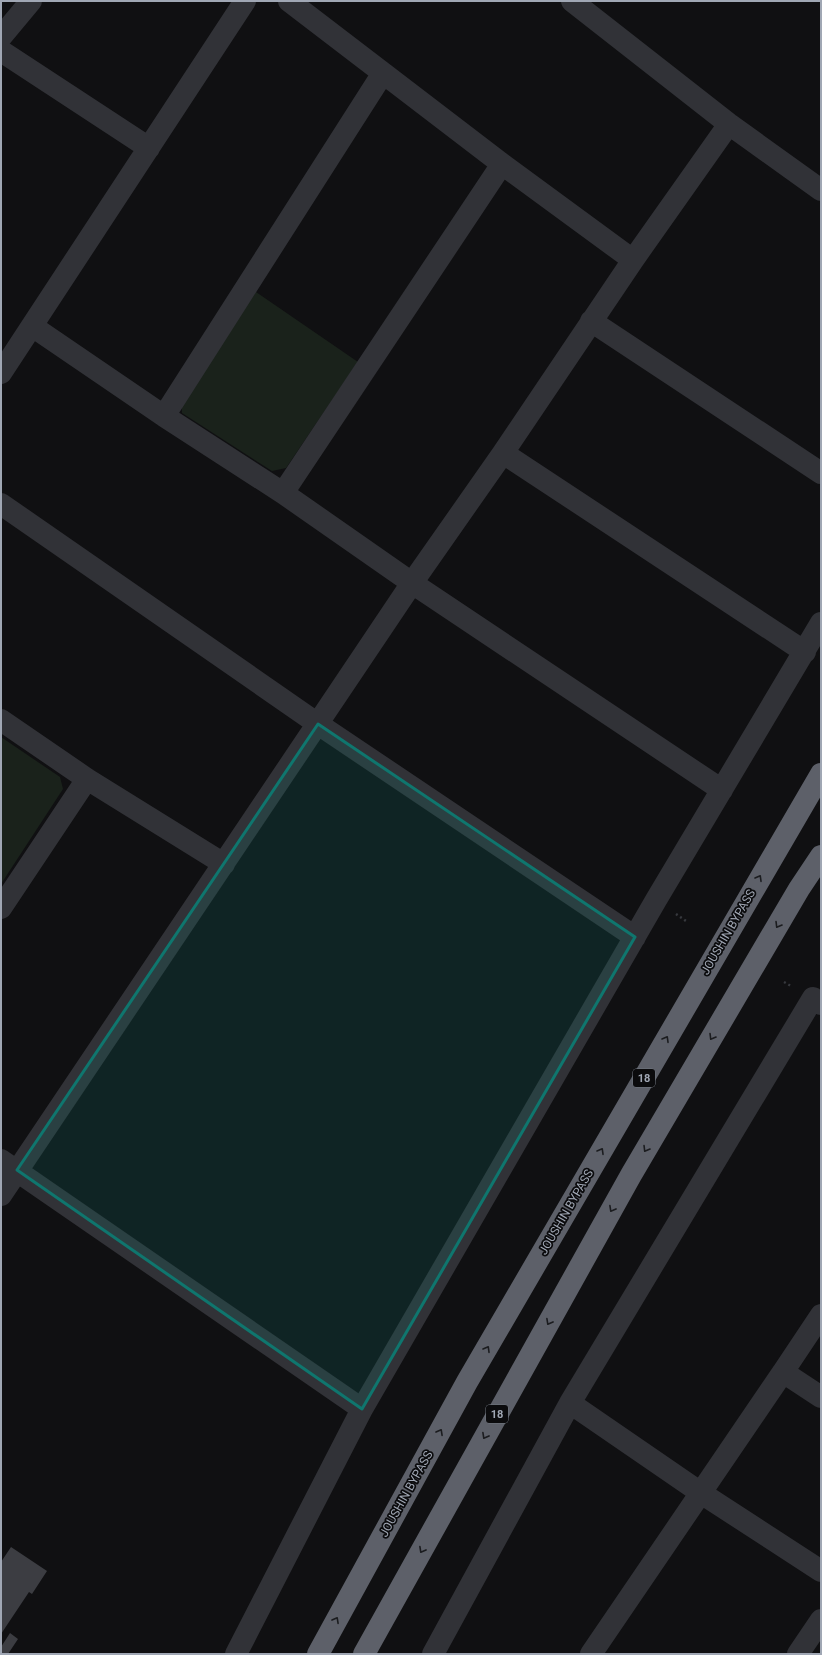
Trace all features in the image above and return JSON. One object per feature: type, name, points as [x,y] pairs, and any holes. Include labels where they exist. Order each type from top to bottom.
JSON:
[{"type":"highway","name":"JOUSHIN BYPASS","points":[[318,1654],[467,1382],[821,774]]},
{"type":"highway","name":"18","points":[[364,1654],[631,1175],[799,889],[821,856]]},
{"type":"street","points":[[1,37],[31,1]]},
{"type":"street","points":[[1,373],[245,1]]},
{"type":"street","points":[[289,1],[502,164],[632,260]]},
{"type":"street","points":[[572,1],[729,124],[821,190]]},
{"type":"street","points":[[1,50],[148,148]]},
{"type":"street","points":[[164,416],[383,73]]},
{"type":"street","points":[[1,1195],[9,1165],[224,864],[412,583],[503,453],[632,260],[729,124]]},
{"type":"street","points":[[284,493],[502,164]]},
{"type":"street","points":[[591,321],[821,473]]},
{"type":"street","points":[[32,326],[164,416],[284,493],[412,583],[722,790]]},
{"type":"street","points":[[503,453],[805,652]]},
{"type":"street","points":[[1,504],[318,724],[635,937]]},
{"type":"street","points":[[236,1654],[362,1409],[635,937],[821,624]]},
{"type":"street","points":[[1,720],[87,779],[224,864]]},
{"type":"street","points":[[1,908],[87,779]]},
{"type":"street","points":[[433,1654],[570,1403],[818,996]]},
{"type":"street","points":[[9,1165],[362,1409]]},
{"type":"street","points":[[591,1654],[821,1316]]},
{"type":"street","points":[[783,1372],[821,1397]]},
{"type":"street","points":[[570,1403],[701,1493],[821,1571]]},
{"type":"street","points":[[798,1654],[821,1620]]},
{"type":"highlighted area","points":[[318,724],[635,937],[362,1409],[17,1170]]},
{"type":"shaded area","points":[[256,292],[358,362],[286,468],[272,471],[182,413],[182,400]]},
{"type":"shaded area","points":[[1,737],[60,777],[63,789],[1,884]]},
{"type":"building","points":[[11,1547],[47,1571],[32,1594],[29,1592],[1,1634],[1,1562]]},
{"type":"building","points":[[10,1633],[18,1639],[8,1654],[1,1654],[1,1647]]}]
